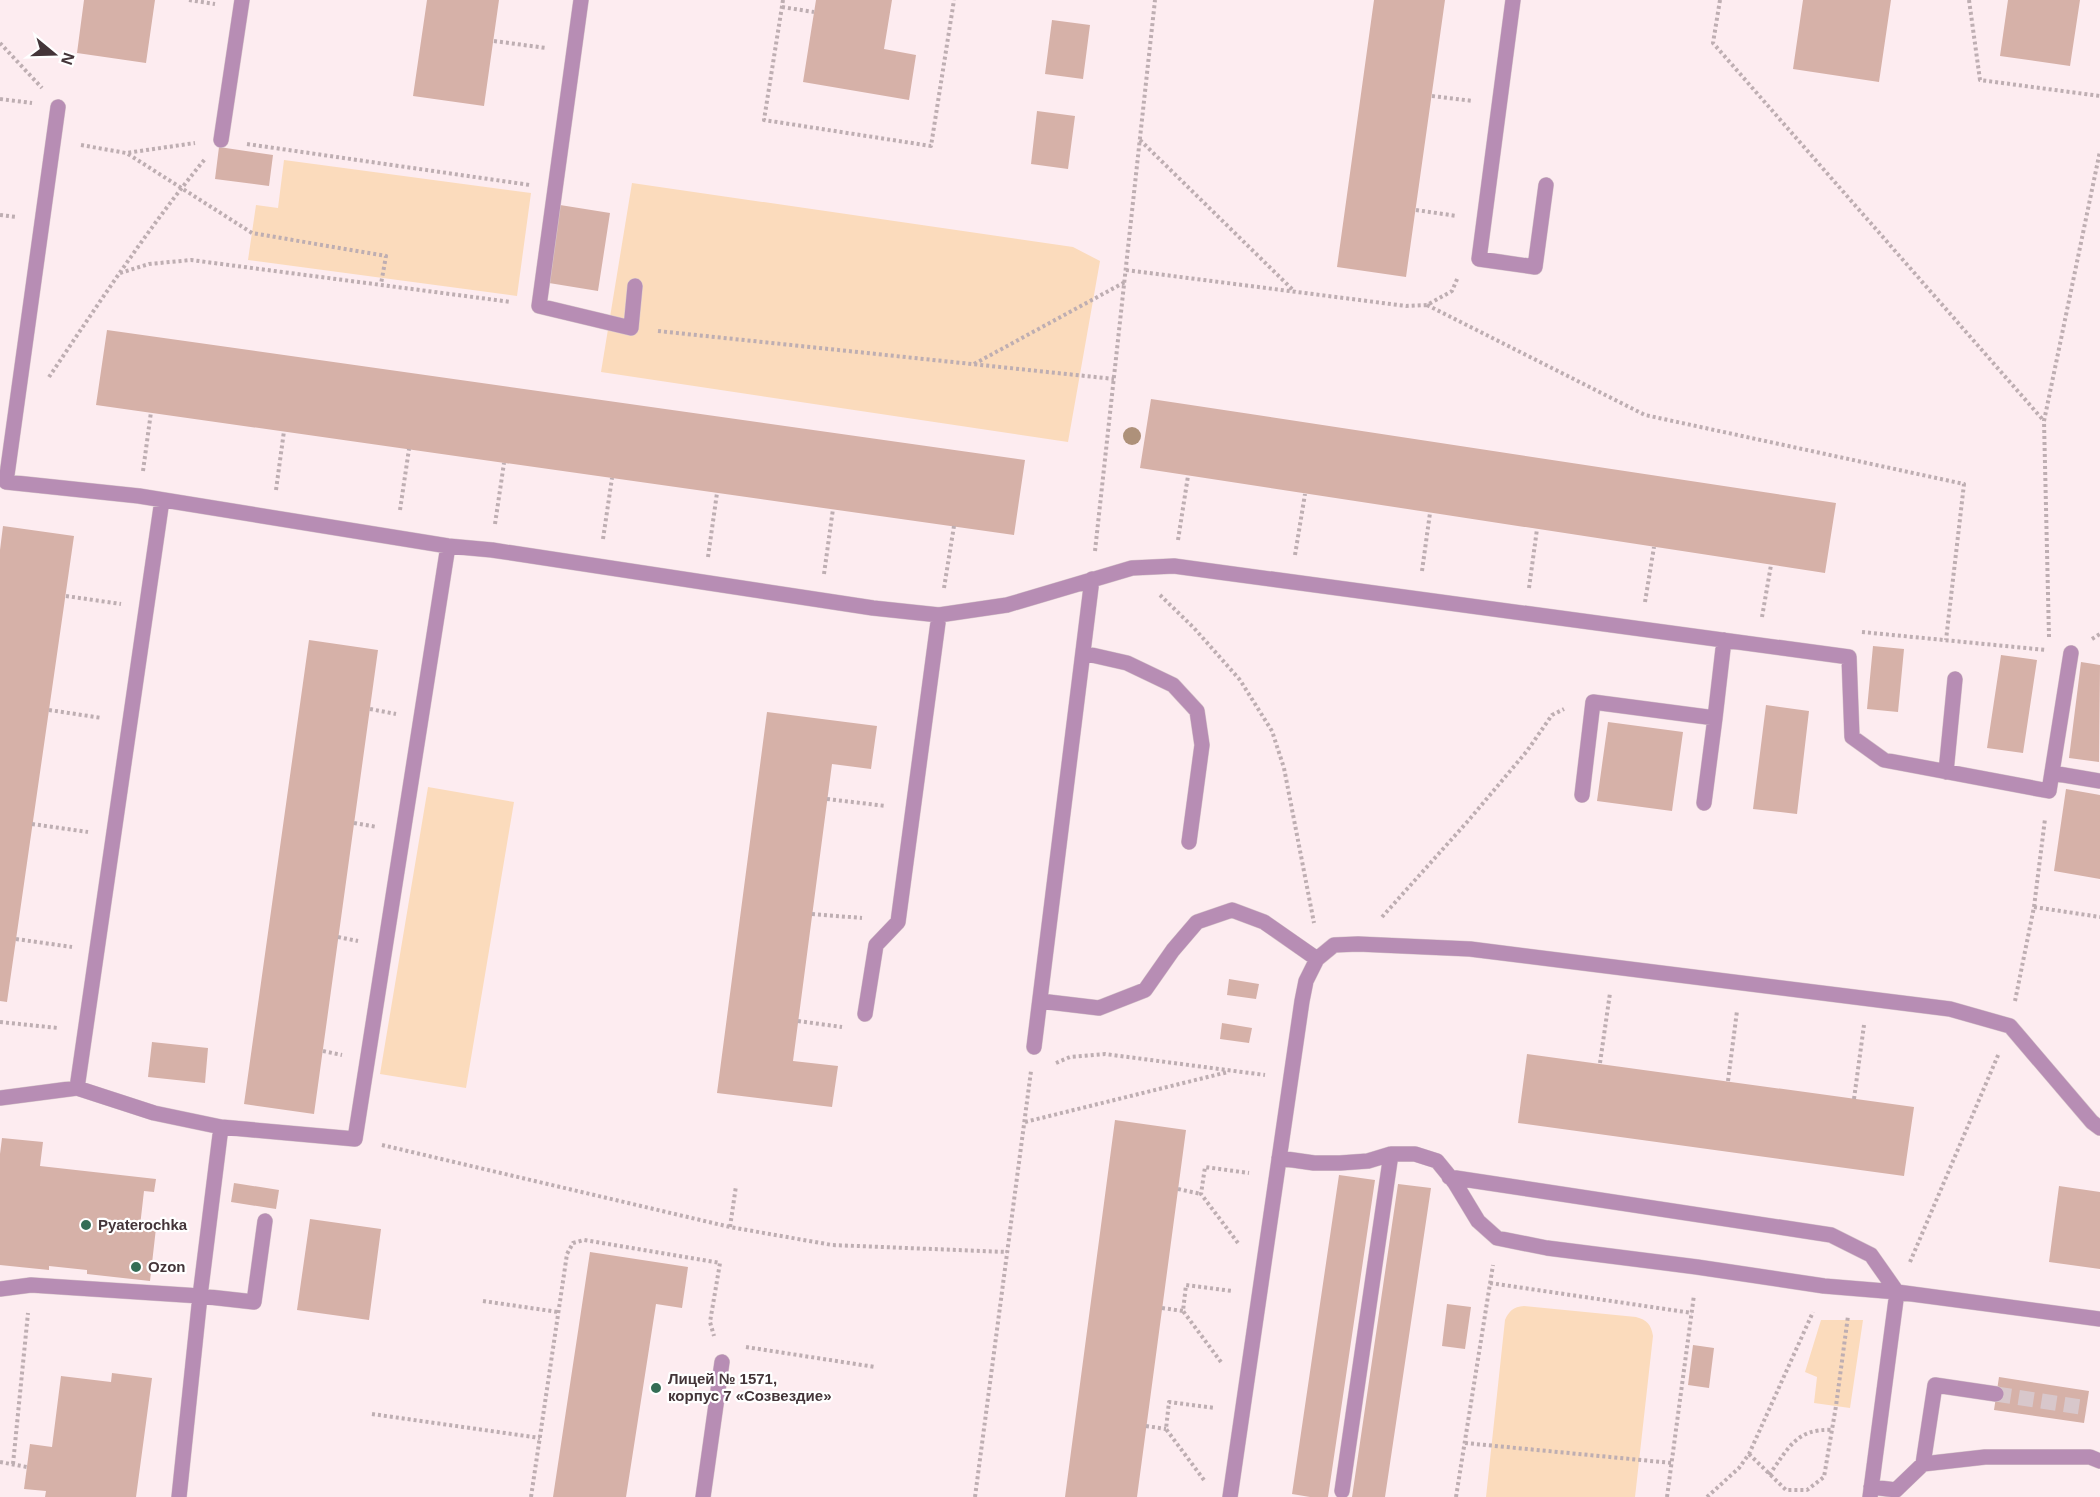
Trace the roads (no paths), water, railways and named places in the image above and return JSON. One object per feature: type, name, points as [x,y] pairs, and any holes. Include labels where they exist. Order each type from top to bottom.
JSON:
[{"type":"lane","points":[[221,140],[242,0]]},
{"type":"lane","points":[[581,0],[539,306],[631,328],[635,286]]},
{"type":"lane","points":[[1514,0],[1479,259],[1535,267],[1546,185]]},
{"type":"lane","points":[[58,106],[6,482],[139,496],[448,546],[492,550],[939,615],[1007,605],[1132,568],[1174,566],[1849,657],[1852,737],[1884,760],[2049,791],[2072,653]]},
{"type":"lane","points":[[77,1088],[162,500]]},
{"type":"lane","points":[[0,1098],[77,1088],[154,1113],[221,1127],[355,1139],[448,546]]},
{"type":"lane","points":[[1034,1047],[1092,579]]},
{"type":"lane","points":[[865,1014],[876,945],[898,922],[939,615]]},
{"type":"lane","points":[[1704,803],[1725,640]]},
{"type":"lane","points":[[1083,653],[1127,663],[1173,685],[1197,711],[1202,745],[1189,842]]},
{"type":"lane","points":[[1946,772],[1955,679]]},
{"type":"lane","points":[[1582,795],[1593,702],[1715,717]]},
{"type":"lane","points":[[2052,773],[2100,781]]},
{"type":"lane","points":[[1040,1001],[1100,1008],[1145,990],[1173,950],[1197,922],[1232,910],[1264,922],[1317,959]]},
{"type":"lane","points":[[1230,1497],[1302,1001],[1306,981],[1317,959],[1334,945],[1470,949],[1950,1010],[2010,1026],[2092,1122],[2100,1128]]},
{"type":"lane","points":[[179,1497],[200,1296],[221,1127]]},
{"type":"lane","points":[[1279,1158],[1340,1164],[1368,1161],[1391,1154],[1414,1154],[1437,1161],[1478,1221],[1497,1238],[1547,1248],[1824,1286],[1897,1292],[2100,1319]]},
{"type":"lane","points":[[1342,1491],[1391,1154]]},
{"type":"lane","points":[[1449,1177],[1831,1235],[1871,1255],[1897,1292],[1871,1492],[1896,1490],[1923,1464],[1935,1385],[1996,1394]]},
{"type":"lane","points":[[0,1289],[31,1285],[200,1296],[254,1302],[265,1221]]},
{"type":"lane","points":[[703,1497],[722,1362]]},
{"type":"lane","points":[[1923,1464],[1985,1457],[2090,1457],[2100,1461]]},
{"type":"tunnel","points":[[1996,1394],[2087,1408]]},
{"type":"place","name":"Pyaterochka","points":[[86,1225]]},
{"type":"place","name":"Ozon","points":[[136,1267]]},
{"type":"place","name":"Лицей № 1571, корпус 7 «Созвездие»","points":[[656,1388]]}]
